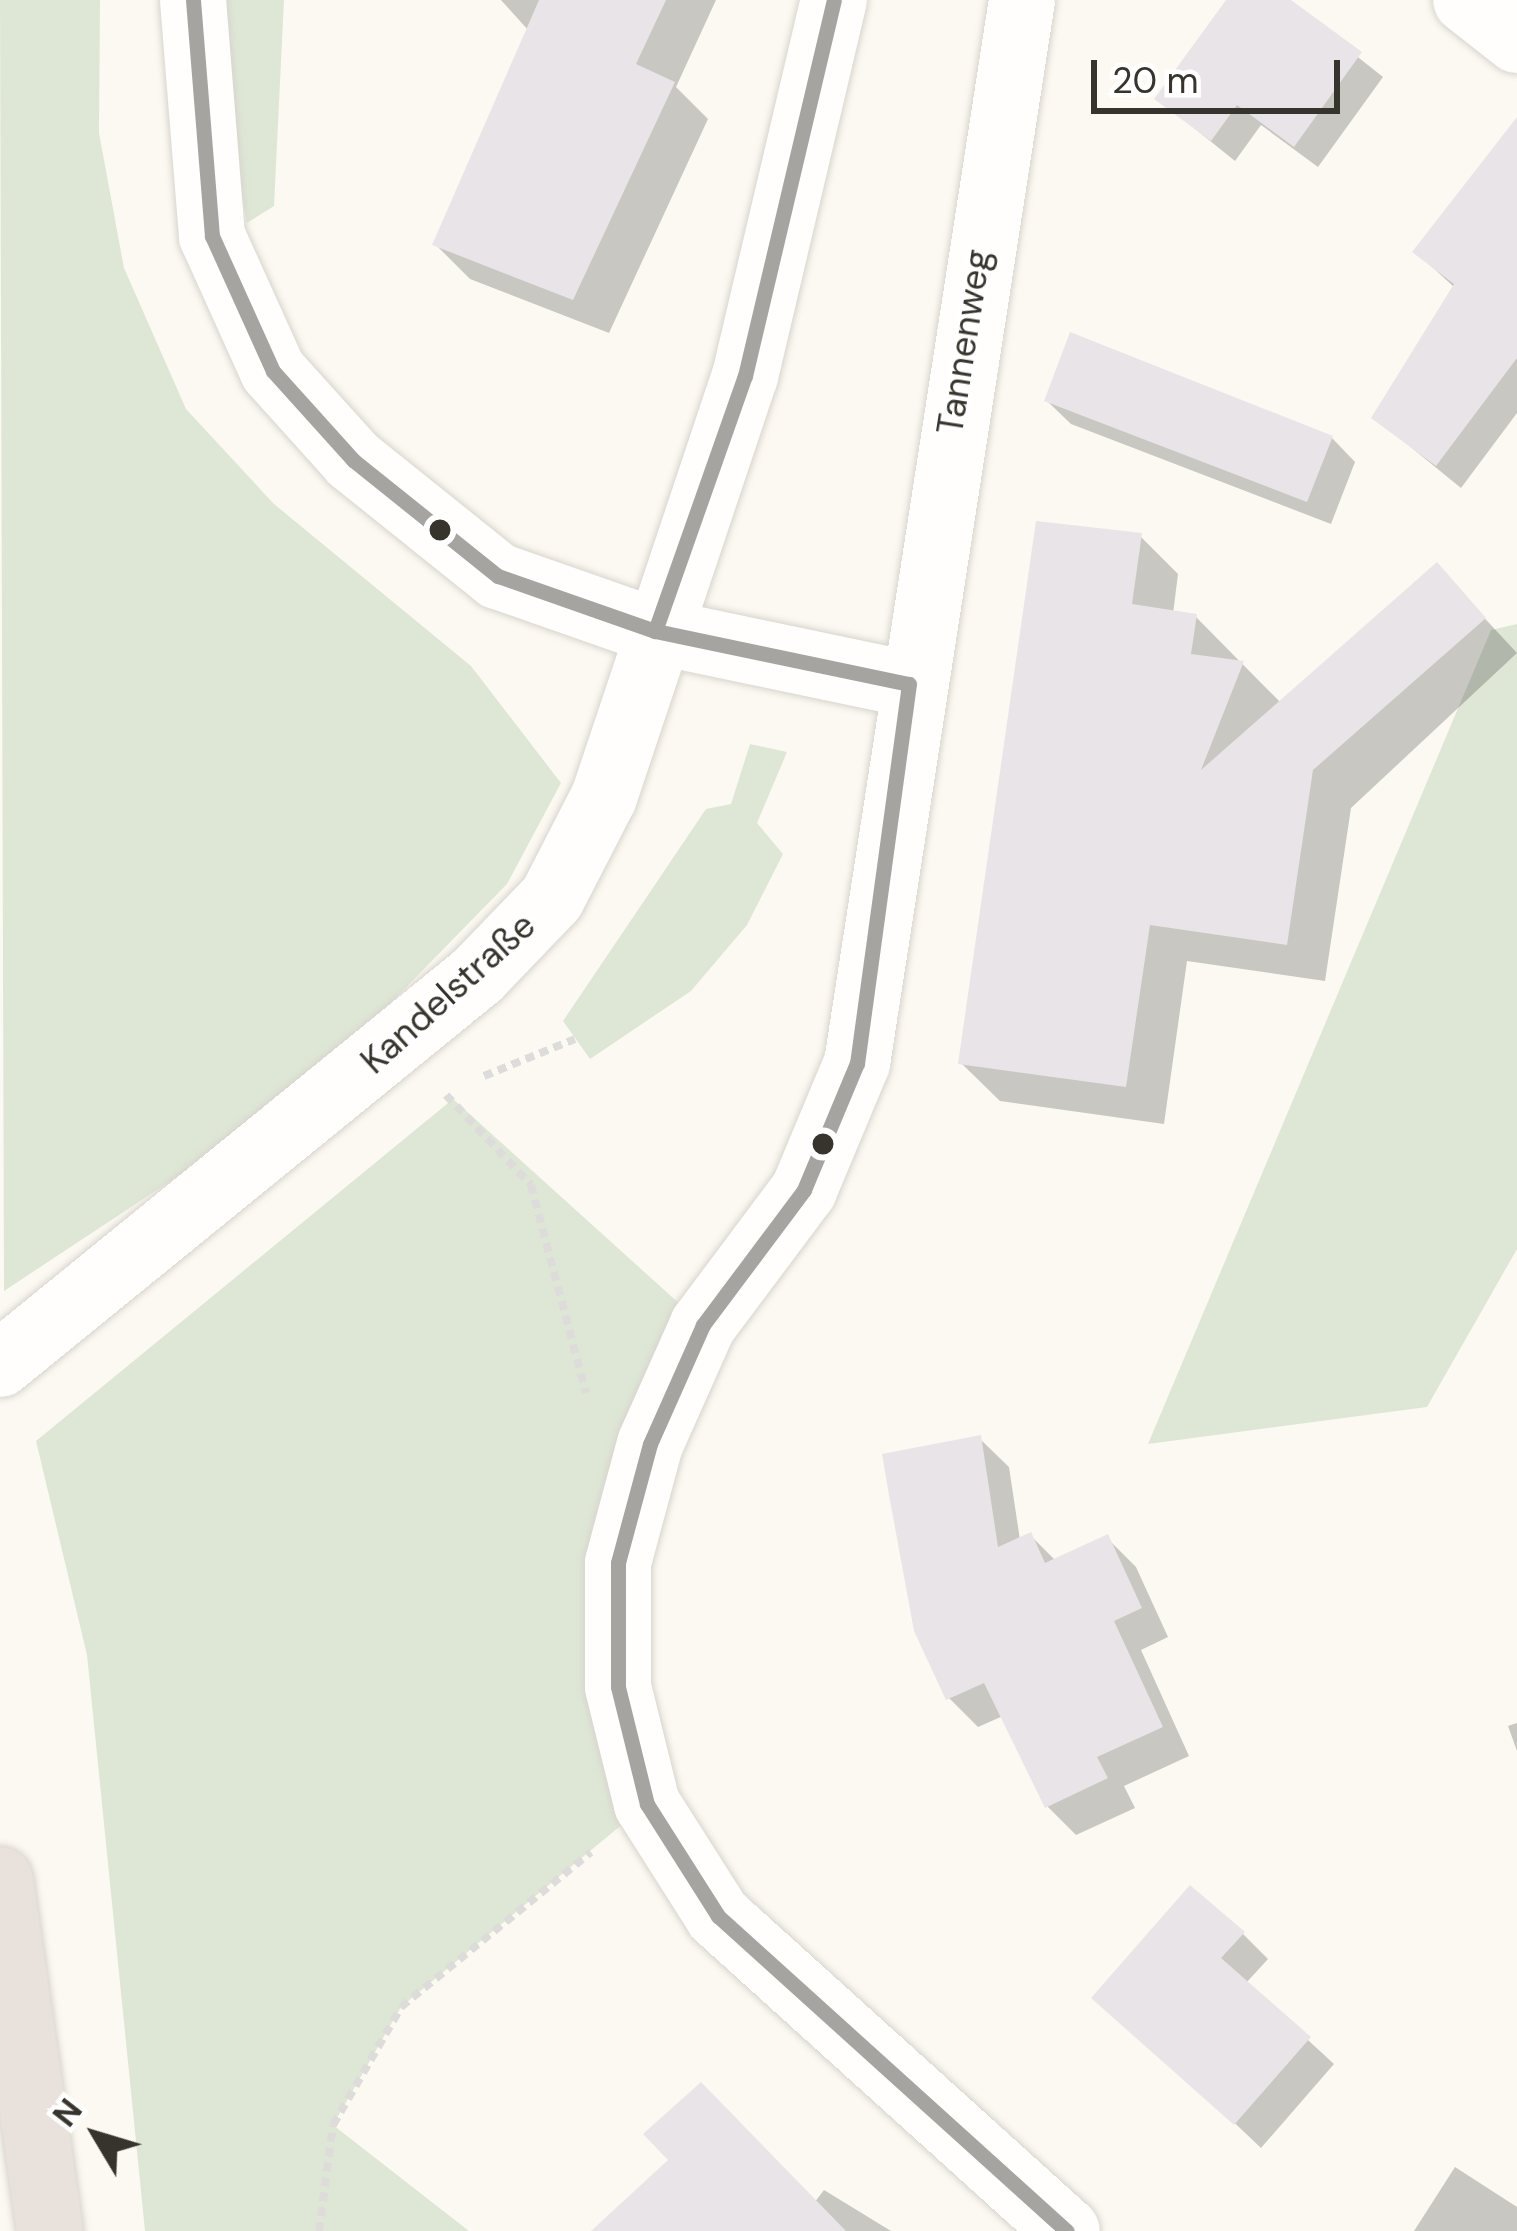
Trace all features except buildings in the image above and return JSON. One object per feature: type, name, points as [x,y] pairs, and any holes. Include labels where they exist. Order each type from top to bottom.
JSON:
[{"type":"highway","points":[[0,1880],[50,2231]]},
{"type":"street","points":[[194,0],[212,236],[273,371],[353,460],[498,576],[655,631],[909,684]]},
{"type":"street","name":"Kandelstraße","points":[[0,1364],[386,1052],[552,898],[604,797],[655,631],[745,376],[834,0]]},
{"type":"street","name":"Tannenweg","points":[[1022,0],[909,684],[857,1063],[804,1190],[703,1325],[650,1444],[618,1563],[617,1687],[647,1804],[718,1916],[1067,2231]]},
{"type":"street","points":[[1466,0],[1517,40]]},
{"type":"path","points":[[443,1092],[575,1040]]},
{"type":"path","points":[[386,1052],[443,1092],[532,1185],[592,1418],[650,1444]]},
{"type":"path","points":[[319,2231],[333,2125],[401,2007],[647,1804]]},
{"type":"green space","points":[[0,0],[100,0],[99,133],[124,268],[186,409],[274,504],[471,666],[561,783],[507,884],[376,1018],[225,1145],[4,1291]]},
{"type":"green space","points":[[227,0],[284,0],[274,206],[247,223],[225,104]]},
{"type":"green space","points":[[1517,624],[1517,1249],[1427,1407],[1148,1444],[1491,630]]},
{"type":"green space","points":[[750,744],[787,752],[757,823],[783,854],[747,925],[691,991],[590,1059],[563,1021],[706,809],[731,804]]},
{"type":"green space","points":[[453,1099],[703,1325],[650,1444],[647,1804],[401,2007],[333,2125],[469,2231],[145,2231],[87,1655],[36,1441]]},
{"type":"transit line","points":[[193,0],[212,236],[273,371],[353,460],[498,576],[655,631],[909,684],[857,1063],[804,1190],[703,1325],[650,1444],[618,1563],[618,1687],[647,1804],[718,1916],[1067,2231]]},
{"type":"transit line","points":[[655,631],[745,376],[834,0]]}]
